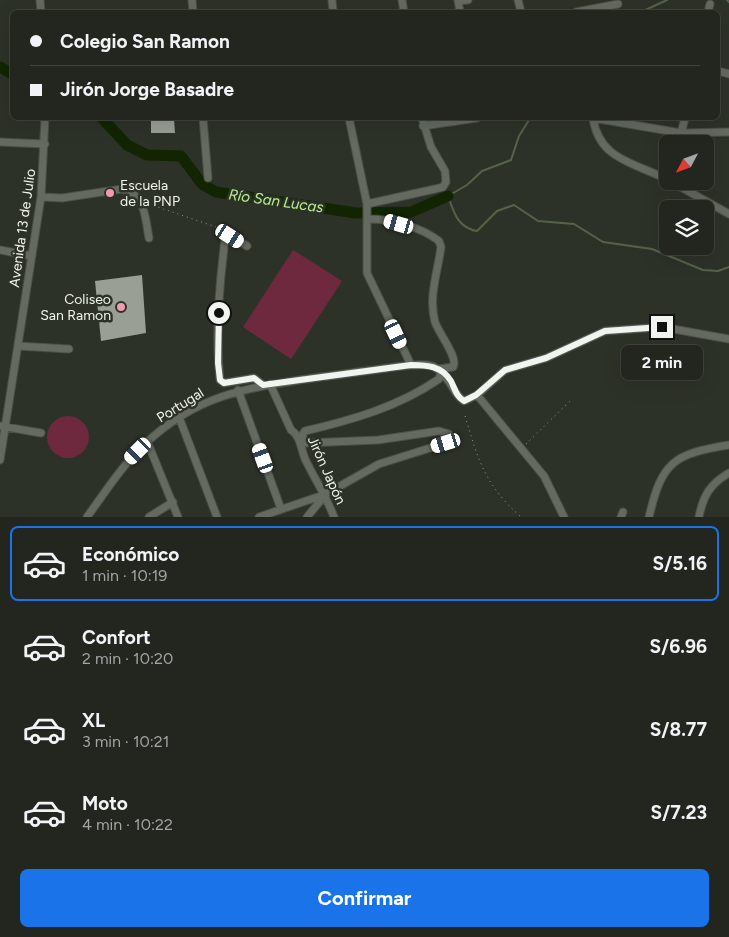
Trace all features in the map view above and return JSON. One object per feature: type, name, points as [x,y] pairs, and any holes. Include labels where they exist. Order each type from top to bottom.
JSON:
[{"type":"street","points":[[458,0],[468,0]]},
{"type":"street","points":[[586,10],[618,4]]},
{"type":"street","points":[[708,10],[710,4]]},
{"type":"street","name":"Avenida 13 de Julio","points":[[0,460],[3,427],[18,346],[41,197],[45,144],[44,120]]},
{"type":"street","points":[[203,120],[208,178]]},
{"type":"street","points":[[349,120],[367,206],[367,273],[411,365]]},
{"type":"street","points":[[367,206],[443,186],[446,182],[445,171],[431,148],[422,120]]},
{"type":"street","points":[[423,126],[464,120]]},
{"type":"street","points":[[594,120],[598,137],[613,155],[659,176]]},
{"type":"street","points":[[604,120],[681,134],[729,132]]},
{"type":"street","points":[[681,134],[684,120]]},
{"type":"street","points":[[0,142],[45,144]]},
{"type":"street","points":[[41,197],[62,198],[122,189],[136,195],[141,201],[149,238]]},
{"type":"street","points":[[687,190],[729,214]]},
{"type":"street","points":[[368,217],[399,224],[439,241],[441,247],[432,306],[435,322],[456,363],[453,367],[440,371]]},
{"type":"street","points":[[247,246],[230,236],[225,240],[220,281],[218,363],[220,380],[224,383],[254,378],[267,385]]},
{"type":"street","points":[[0,250],[32,256]]},
{"type":"street","points":[[440,371],[450,379],[460,398],[464,401],[476,395],[505,370],[546,358],[605,331],[662,327],[729,339]]},
{"type":"street","points":[[18,346],[69,349]]},
{"type":"street","name":"Portugal","points":[[87,517],[124,466],[147,441],[179,417],[211,400],[238,390],[411,365],[431,366],[440,371]]},
{"type":"street","points":[[259,517],[326,494],[379,464],[446,443],[449,434],[439,430],[378,440],[306,443],[299,434],[354,420],[396,404],[439,379],[440,371]]},
{"type":"street","name":"Jirón Japón","points":[[267,385],[291,430],[299,434],[306,462],[326,494],[334,517]]},
{"type":"street","points":[[238,390],[282,509]]},
{"type":"street","points":[[476,395],[522,447],[544,476],[564,517]]},
{"type":"street","points":[[179,417],[218,517]]},
{"type":"street","points":[[3,427],[41,434]]},
{"type":"street","points":[[147,441],[178,517]]},
{"type":"street","points":[[648,517],[662,475],[675,460],[693,452],[729,445]]},
{"type":"street","points":[[699,517],[705,494],[720,478],[729,473]]},
{"type":"street","points":[[307,517],[326,494]]},
{"type":"street","points":[[149,517],[173,502]]},
{"type":"path","points":[[141,201],[216,227],[225,240]]},
{"type":"path","points":[[522,447],[571,400]]},
{"type":"path","points":[[465,416],[470,437],[486,479],[510,508],[521,517]]},
{"type":"shaded area","points":[[293,250],[342,281],[291,359],[243,327]]},
{"type":"shaded area","points":[[72,416],[80,419],[86,425],[89,437],[86,449],[80,455],[64,458],[56,455],[50,449],[47,433],[50,425],[56,419]]},
{"type":"building","points":[[151,120],[174,120],[175,133],[151,133]]},
{"type":"building","name":"Coliseo San Ramon","points":[[142,275],[146,333],[101,341],[95,281]]},
{"type":"waterway","points":[[645,10],[667,0]]},
{"type":"waterway","name":"Río San Lucas","points":[[0,67],[10,73]]},
{"type":"waterway","name":"Río San Lucas","points":[[104,120],[127,145],[147,155],[181,156],[202,184],[216,192],[356,213],[411,212],[448,196]]},
{"type":"waterway","points":[[529,120],[519,136],[511,160],[482,171],[467,185],[448,196],[455,214],[465,227],[477,231],[497,211],[514,205],[538,221],[574,224],[603,242],[652,249],[703,270],[718,271],[729,267]]},
{"type":"place","name":"Escuela de la PNP","points":[[110,193]]},
{"type":"place","name":"Coliseo San Ramon","points":[[121,307]]},
{"type":"route","points":[[219,313],[218,363],[220,380],[224,383],[254,378],[263,385],[411,365],[431,366],[450,379],[454,390],[464,401],[476,395],[505,370],[546,358],[605,331],[636,327],[662,327]]}]
